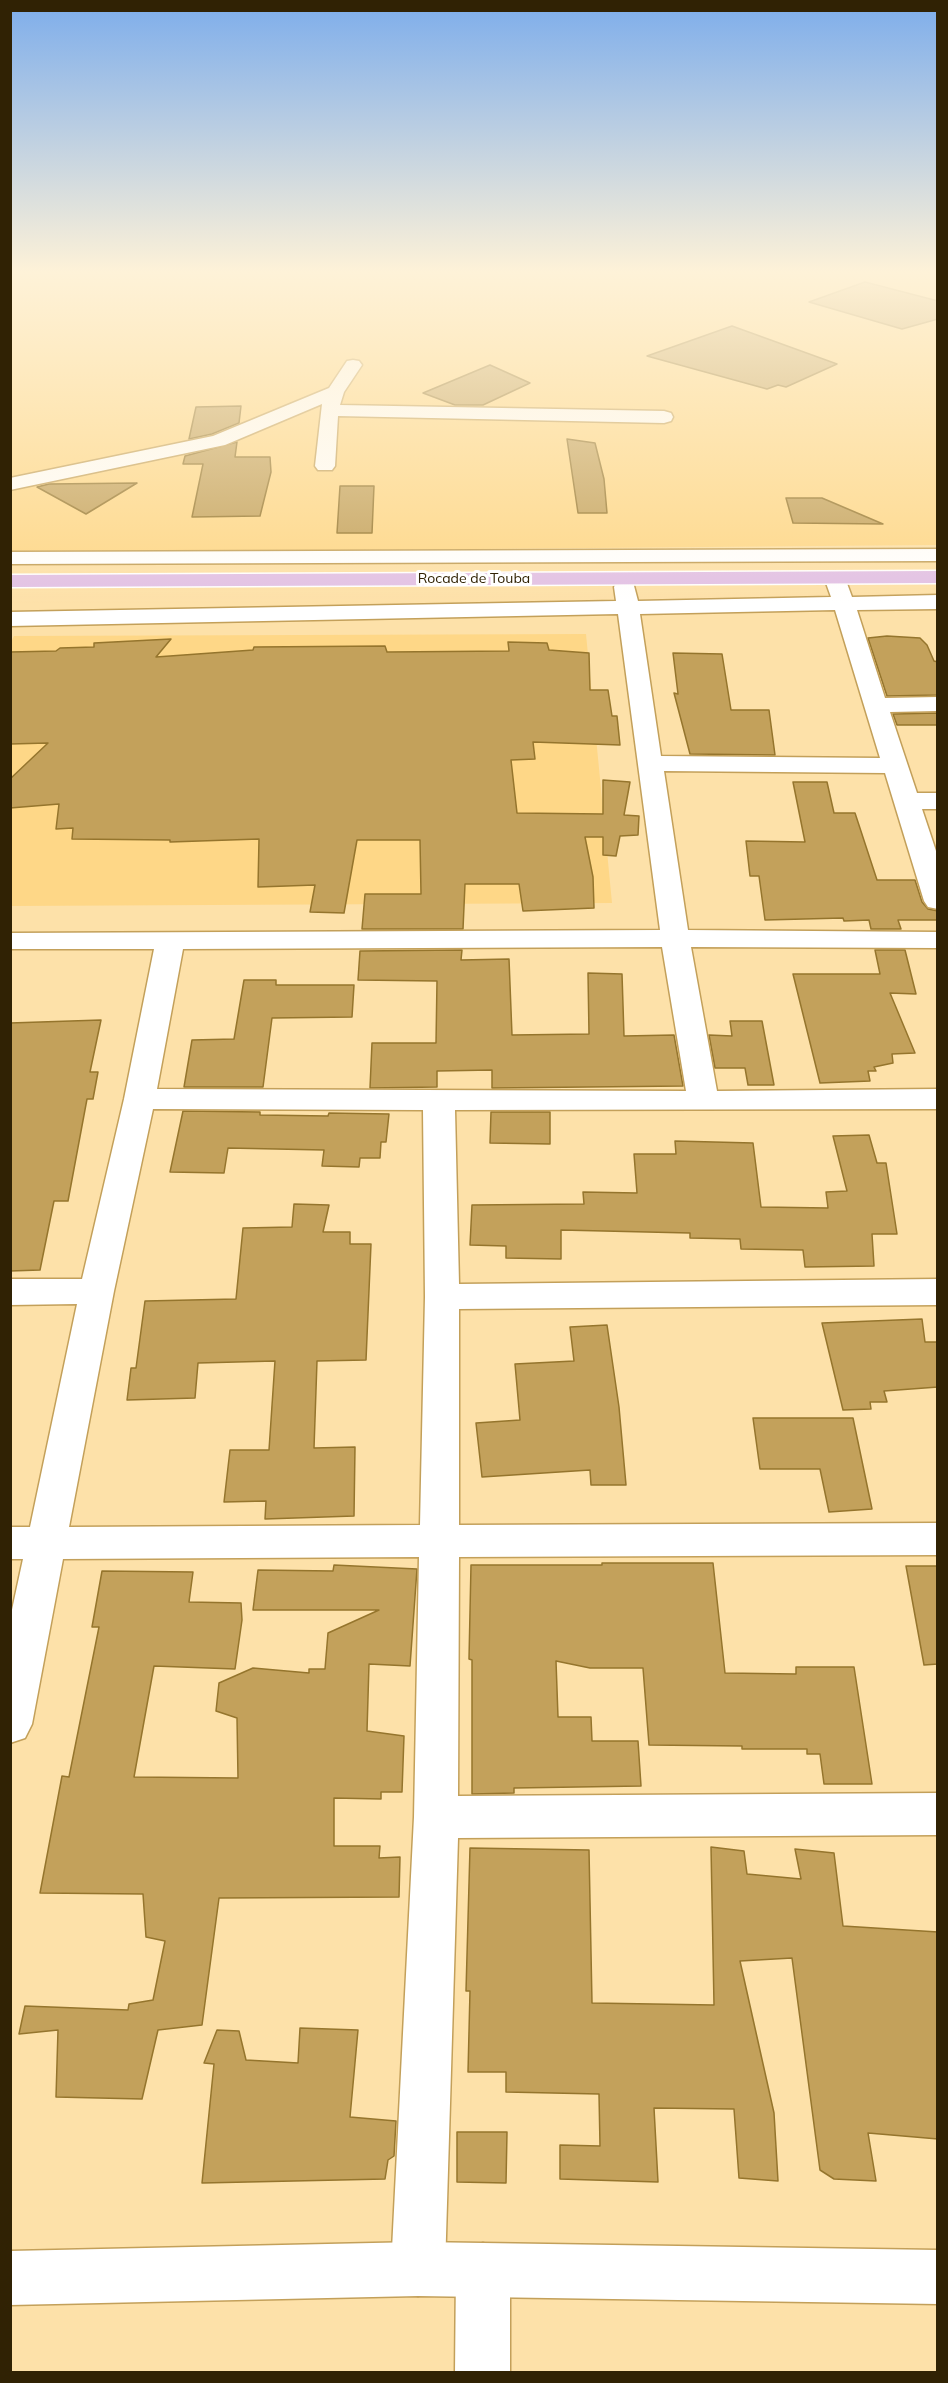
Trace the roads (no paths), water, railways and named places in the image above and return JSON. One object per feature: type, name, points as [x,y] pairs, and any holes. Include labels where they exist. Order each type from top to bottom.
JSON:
[{"type":"main road","name":"Rocade de Touba","points":[[10,580],[938,578]]},
{"type":"street","points":[[325,466],[332,401],[342,383]]},
{"type":"street","points":[[10,484],[218,441],[332,401],[664,417]]},
{"type":"street","points":[[10,558],[938,555]]},
{"type":"street","points":[[836,578],[874,705],[938,901]]},
{"type":"street","points":[[624,579],[630,607],[675,938],[703,1101]]},
{"type":"street","points":[[10,619],[938,602]]},
{"type":"street","points":[[874,705],[938,705]]},
{"type":"street","points":[[650,763],[894,766]]},
{"type":"street","points":[[906,801],[938,801]]},
{"type":"street","points":[[10,941],[675,938],[938,940]]},
{"type":"street","points":[[10,1724],[97,1291],[140,1099],[170,941]]},
{"type":"street","points":[[140,1099],[703,1101],[938,1099]]},
{"type":"street","points":[[418,2269],[436,1817],[441,1540],[442,1297],[439,1100]]},
{"type":"street","points":[[10,1292],[97,1291]]},
{"type":"street","points":[[442,1297],[938,1292]]},
{"type":"street","points":[[10,1543],[938,1539]]},
{"type":"street","points":[[436,1817],[938,1814]]},
{"type":"street","points":[[10,2278],[418,2269],[938,2277]]},
{"type":"street","points":[[482,2373],[483,2270]]}]
